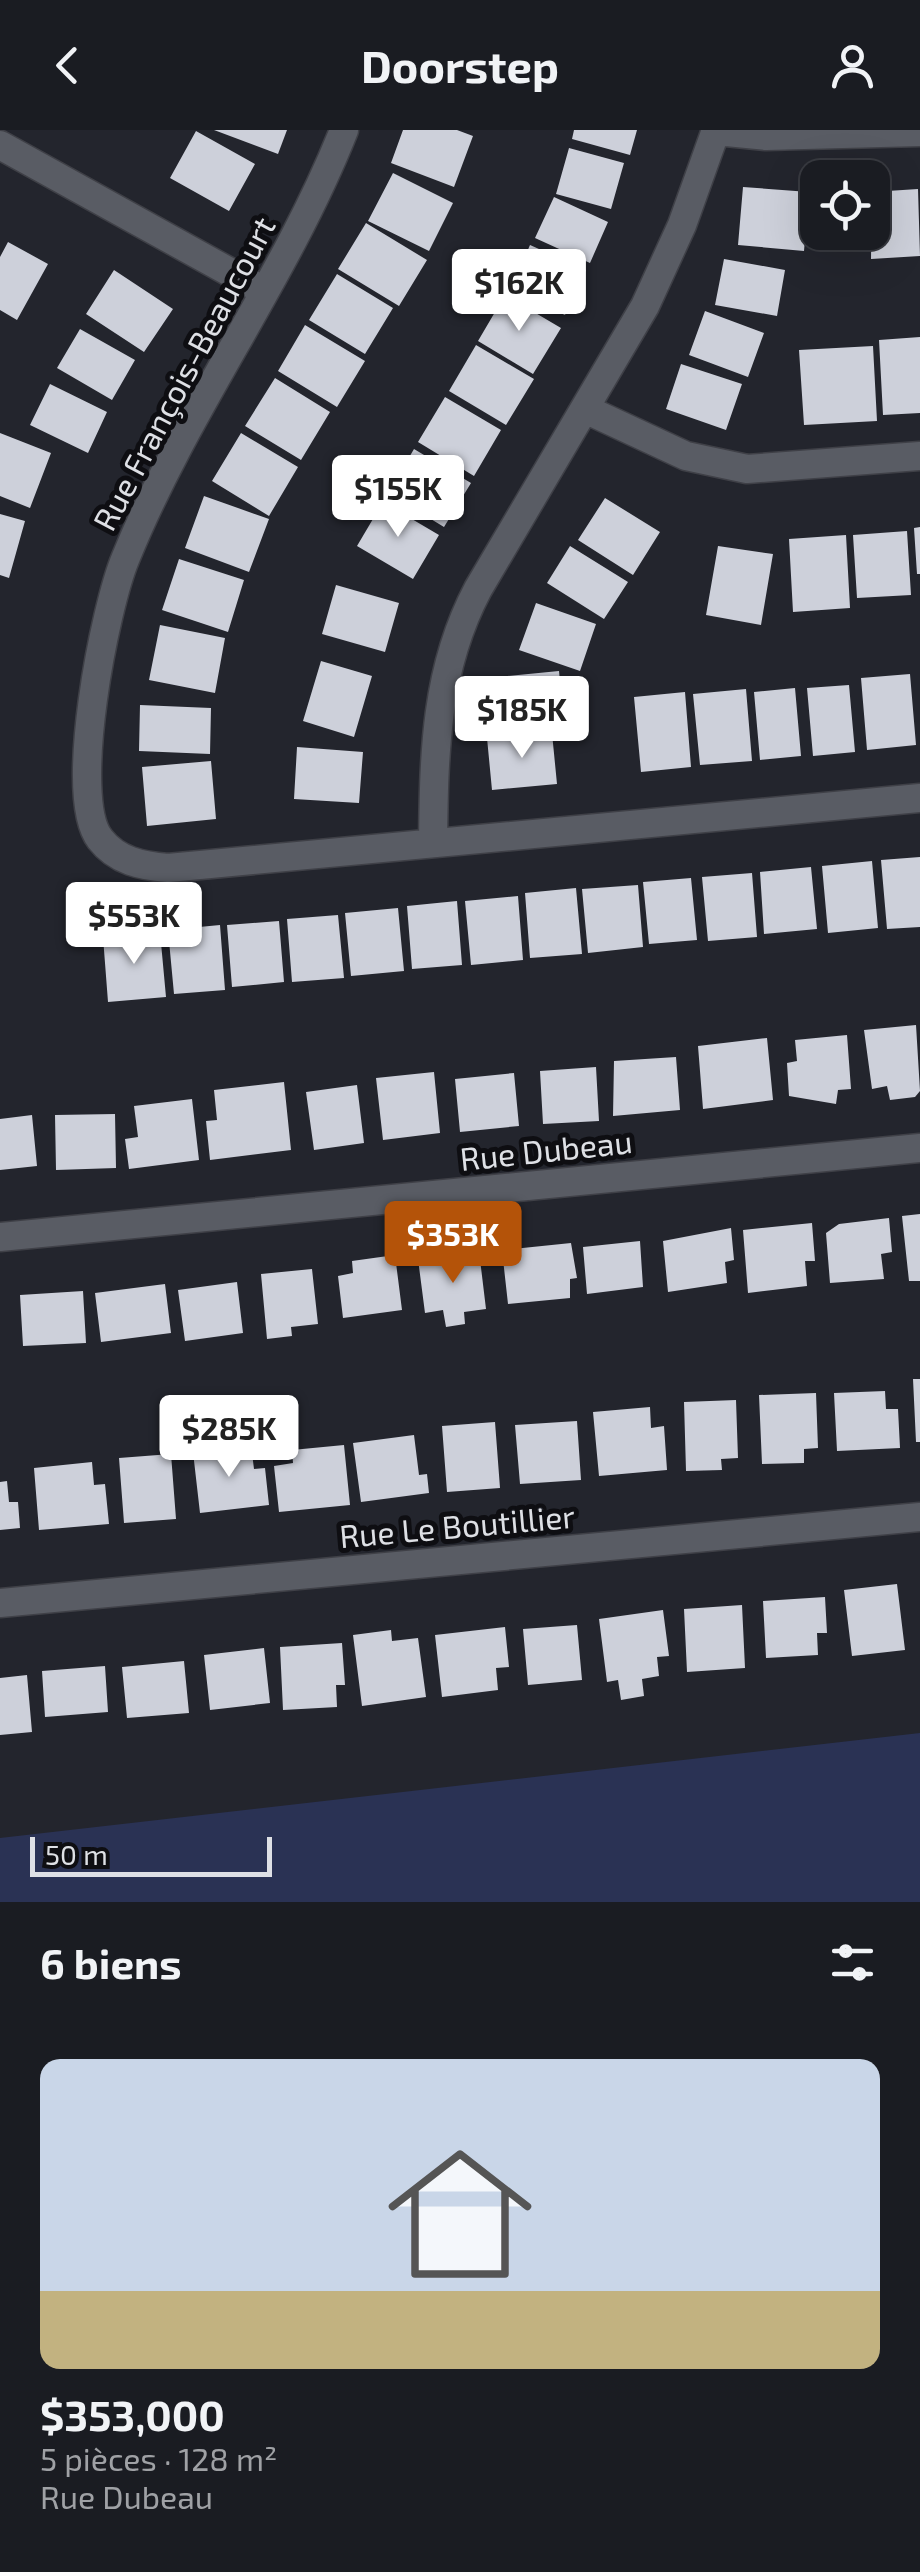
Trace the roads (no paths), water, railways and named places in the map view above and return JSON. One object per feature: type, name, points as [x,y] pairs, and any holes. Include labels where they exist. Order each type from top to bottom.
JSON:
[{"type":"street","name":"Rue François-Beaucourt","points":[[344,130],[307,216],[161,479],[124,561],[102,648],[88,742],[86,791],[100,840],[124,859],[168,868],[920,798]]},
{"type":"street","points":[[432,843],[436,726],[447,662],[478,589],[645,306],[682,226],[716,130],[766,136],[920,132]]},
{"type":"street","points":[[0,145],[264,291]]},
{"type":"street","points":[[586,409],[686,456],[747,469],[920,456]]},
{"type":"street","name":"Rue Dubeau","points":[[0,1237],[920,1148]]},
{"type":"street","name":"Rue Le Boutillier","points":[[0,1603],[920,1516]]}]
